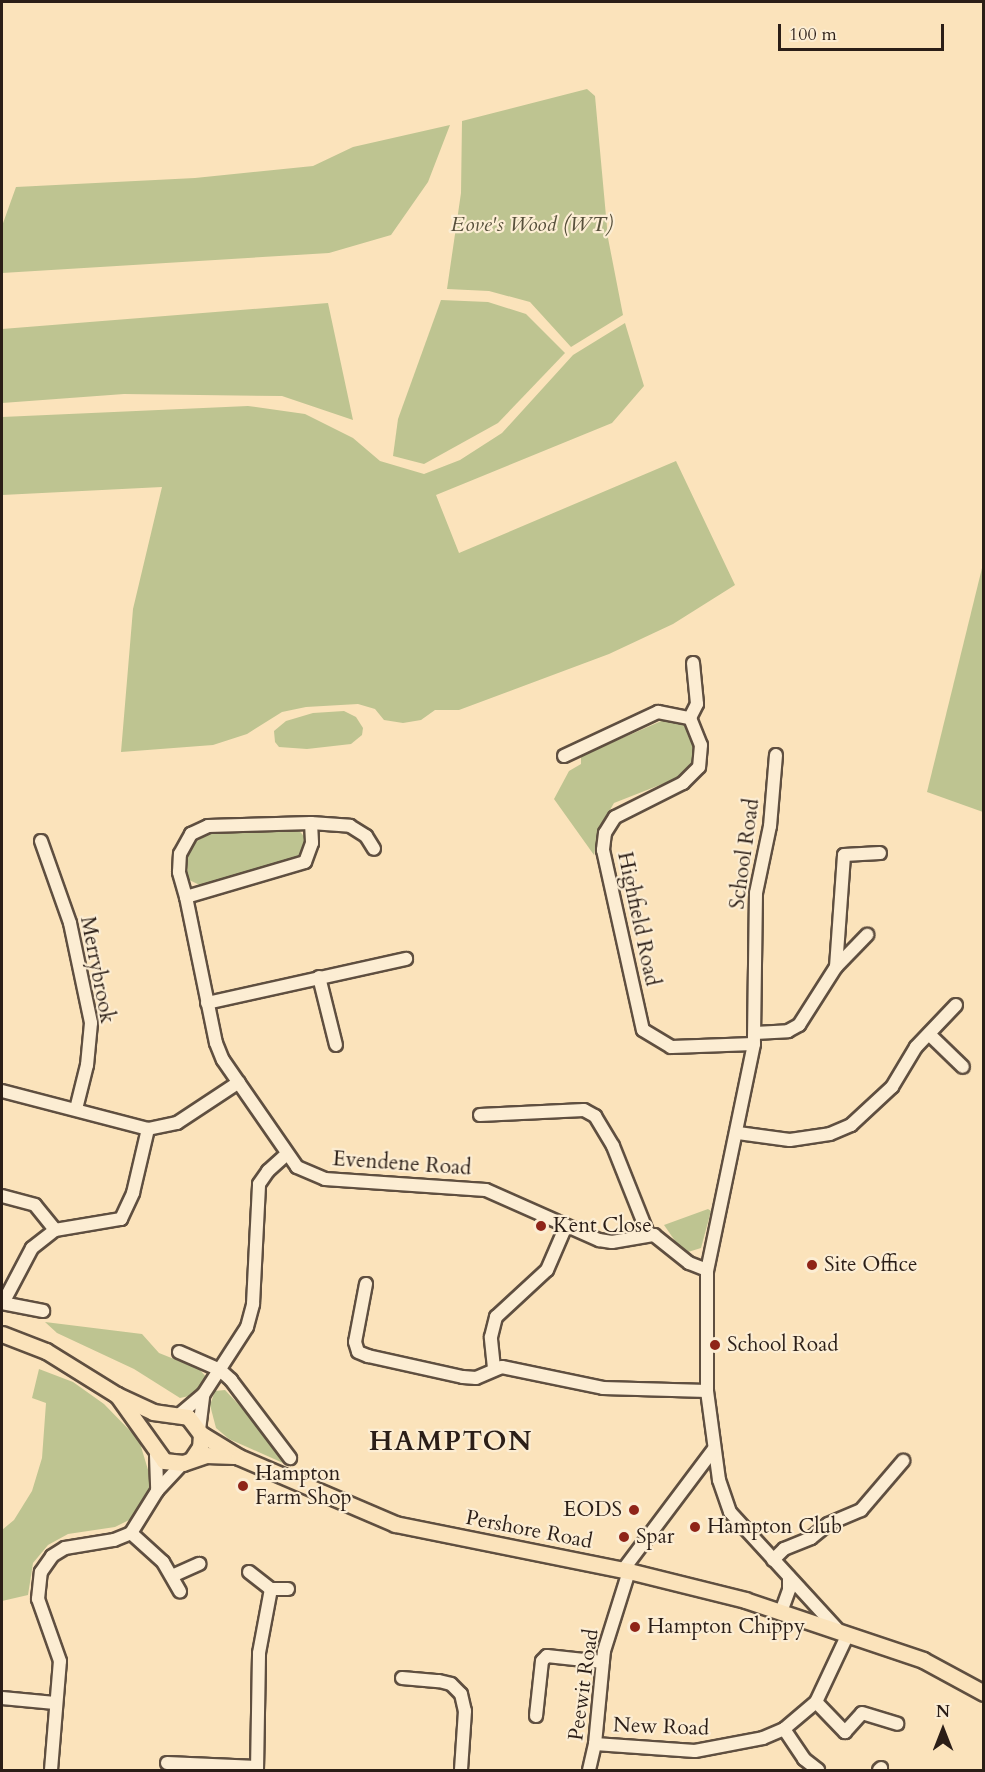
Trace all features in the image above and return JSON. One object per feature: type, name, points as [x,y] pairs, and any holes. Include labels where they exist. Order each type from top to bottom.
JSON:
[{"type":"main road","name":"Pershore Road","points":[[2,1334],[70,1364],[117,1395],[174,1415],[239,1457],[395,1524],[626,1571],[781,1612],[924,1660],[984,1693]]},
{"type":"main road","name":"Pershore Road","points":[[117,1395],[154,1449],[170,1463],[239,1457]]},
{"type":"main road","points":[[154,1449],[154,1426],[174,1415]]},
{"type":"main road","points":[[188,1461],[200,1447],[200,1432]]},
{"type":"street","name":"Highfield Road","points":[[693,663],[697,704],[690,718],[702,754],[694,775],[615,817],[605,832],[603,850],[644,1030],[671,1047],[755,1039],[788,1031],[799,1025],[836,967],[867,935]]},
{"type":"street","points":[[564,756],[658,712],[690,718]]},
{"type":"street","name":"School Road","points":[[776,755],[770,826],[756,892],[755,1039],[738,1133],[707,1270],[708,1391],[713,1450],[730,1512],[843,1632]]},
{"type":"street","points":[[186,897],[305,862],[312,843],[311,823]]},
{"type":"street","name":"Evendene Road","points":[[374,849],[366,836],[350,826],[311,823],[208,826],[191,834],[180,854],[179,872],[216,1043],[238,1082],[287,1154],[297,1167],[325,1179],[486,1190],[566,1226],[612,1242],[648,1234]]},
{"type":"street","name":"Merrybrook","points":[[41,841],[70,923],[91,1023],[87,1065],[76,1109]]},
{"type":"street","points":[[836,967],[844,855],[880,853]]},
{"type":"street","points":[[207,1003],[319,976],[406,959]]},
{"type":"street","points":[[319,976],[336,1045]]},
{"type":"street","points":[[738,1133],[790,1140],[841,1131],[861,1118],[892,1087],[908,1058],[956,1005]]},
{"type":"street","points":[[929,1034],[963,1067]]},
{"type":"street","points":[[2,1091],[148,1129],[177,1123],[238,1082]]},
{"type":"street","points":[[480,1115],[584,1110],[595,1116],[614,1146],[648,1234],[689,1263],[707,1270]]},
{"type":"street","points":[[43,1311],[2,1303],[32,1248],[55,1230],[121,1219],[133,1193],[148,1129]]},
{"type":"street","points":[[174,1415],[202,1395],[220,1370],[251,1317],[260,1184],[268,1171],[287,1154]]},
{"type":"street","points":[[2,1196],[35,1205],[55,1230]]},
{"type":"street","points":[[494,1368],[492,1337],[496,1317],[547,1270],[566,1226]]},
{"type":"street","points":[[366,1284],[355,1342],[358,1352],[463,1377],[476,1378],[494,1368],[510,1368],[603,1388],[708,1391]]},
{"type":"street","points":[[179,1352],[220,1370],[290,1458]]},
{"type":"street","points":[[200,1432],[202,1395]]},
{"type":"street","points":[[154,1449],[157,1491]]},
{"type":"street","points":[[626,1571],[713,1450]]},
{"type":"street","points":[[51,1770],[60,1661],[38,1599],[41,1572],[52,1556],[64,1548],[114,1540],[131,1533],[157,1491],[188,1461]]},
{"type":"street","points":[[773,1560],[784,1549],[811,1538],[828,1524],[861,1510],[903,1461]]},
{"type":"street","points":[[131,1533],[163,1562],[180,1592]]},
{"type":"street","points":[[172,1576],[199,1564]]},
{"type":"street","name":"Peewit Road","points":[[589,1770],[595,1744],[603,1662],[626,1571]]},
{"type":"street","points":[[249,1572],[271,1589],[288,1589]]},
{"type":"street","points":[[781,1612],[789,1590],[789,1577]]},
{"type":"street","points":[[167,1763],[257,1769],[259,1653],[271,1589]]},
{"type":"street","name":"New Road","points":[[595,1744],[695,1751],[741,1744],[784,1729],[816,1702],[843,1632]]},
{"type":"street","points":[[536,1716],[542,1661],[547,1656],[603,1662]]},
{"type":"street","points":[[402,1678],[451,1684],[461,1694],[465,1711],[461,1770]]},
{"type":"street","points":[[2,1698],[55,1703]]},
{"type":"street","points":[[816,1702],[845,1731],[862,1713],[897,1724]]},
{"type":"street","points":[[784,1729],[804,1759],[818,1770]]},
{"type":"green space","name":"Eove's Wood (WT)","points":[[587,89],[595,96],[608,238],[623,315],[571,347],[530,302],[489,291],[447,289],[461,193],[462,121]]},
{"type":"green space","points":[[450,125],[428,182],[391,235],[329,253],[2,273],[2,226],[16,187],[195,178],[313,166],[353,147]]},
{"type":"green space","points":[[441,300],[488,302],[526,314],[565,353],[498,423],[424,464],[393,456],[398,419]]},
{"type":"green space","points":[[328,303],[353,420],[282,396],[124,394],[2,403],[2,329]]},
{"type":"green space","points":[[625,323],[644,386],[612,423],[436,495],[459,553],[676,461],[735,585],[673,624],[609,654],[459,710],[435,710],[421,720],[403,723],[384,720],[375,709],[358,704],[306,707],[282,712],[247,734],[213,745],[121,752],[133,609],[162,487],[2,495],[2,417],[248,406],[305,414],[353,438],[380,461],[424,474],[460,460],[502,433],[573,355]]},
{"type":"green space","points":[[983,564],[983,812],[927,792]]},
{"type":"green space","points":[[344,711],[356,717],[363,728],[362,735],[351,744],[307,749],[279,747],[275,742],[274,731],[286,721],[313,713]]},
{"type":"green space","points":[[666,719],[681,723],[693,735],[694,761],[675,779],[614,803],[600,827],[594,855],[554,799],[569,771],[581,764],[581,756]]},
{"type":"green space","points":[[297,828],[307,840],[301,858],[204,887],[187,879],[188,848],[207,834]]},
{"type":"green space","points":[[708,1209],[711,1211],[701,1248],[688,1252],[680,1248],[664,1225]]},
{"type":"green space","points":[[45,1322],[142,1334],[159,1353],[199,1369],[209,1380],[198,1394],[180,1398],[134,1369],[57,1333]]},
{"type":"green space","points":[[39,1369],[73,1382],[104,1404],[139,1440],[152,1483],[148,1499],[131,1519],[115,1527],[68,1534],[48,1545],[33,1563],[28,1595],[2,1601],[2,1530],[14,1520],[32,1491],[42,1458],[46,1403],[32,1398]]},
{"type":"green space","points":[[225,1390],[254,1421],[283,1463],[229,1439],[216,1428],[210,1405],[215,1391]]},
{"type":"place","name":"Kent Close","points":[[541,1226]]},
{"type":"place","name":"Site Office","points":[[812,1265]]},
{"type":"place","name":"School Road","points":[[715,1345]]},
{"type":"place","name":"Hampton Farm Shop","points":[[243,1486]]},
{"type":"place","name":"EODS","points":[[634,1510]]},
{"type":"place","name":"Hampton Club","points":[[695,1527]]},
{"type":"place","name":"Spar","points":[[624,1537]]},
{"type":"place","name":"Hampton Chippy","points":[[635,1627]]},
{"type":"district","name":"HAMPTON","points":[[451,1442]]}]
